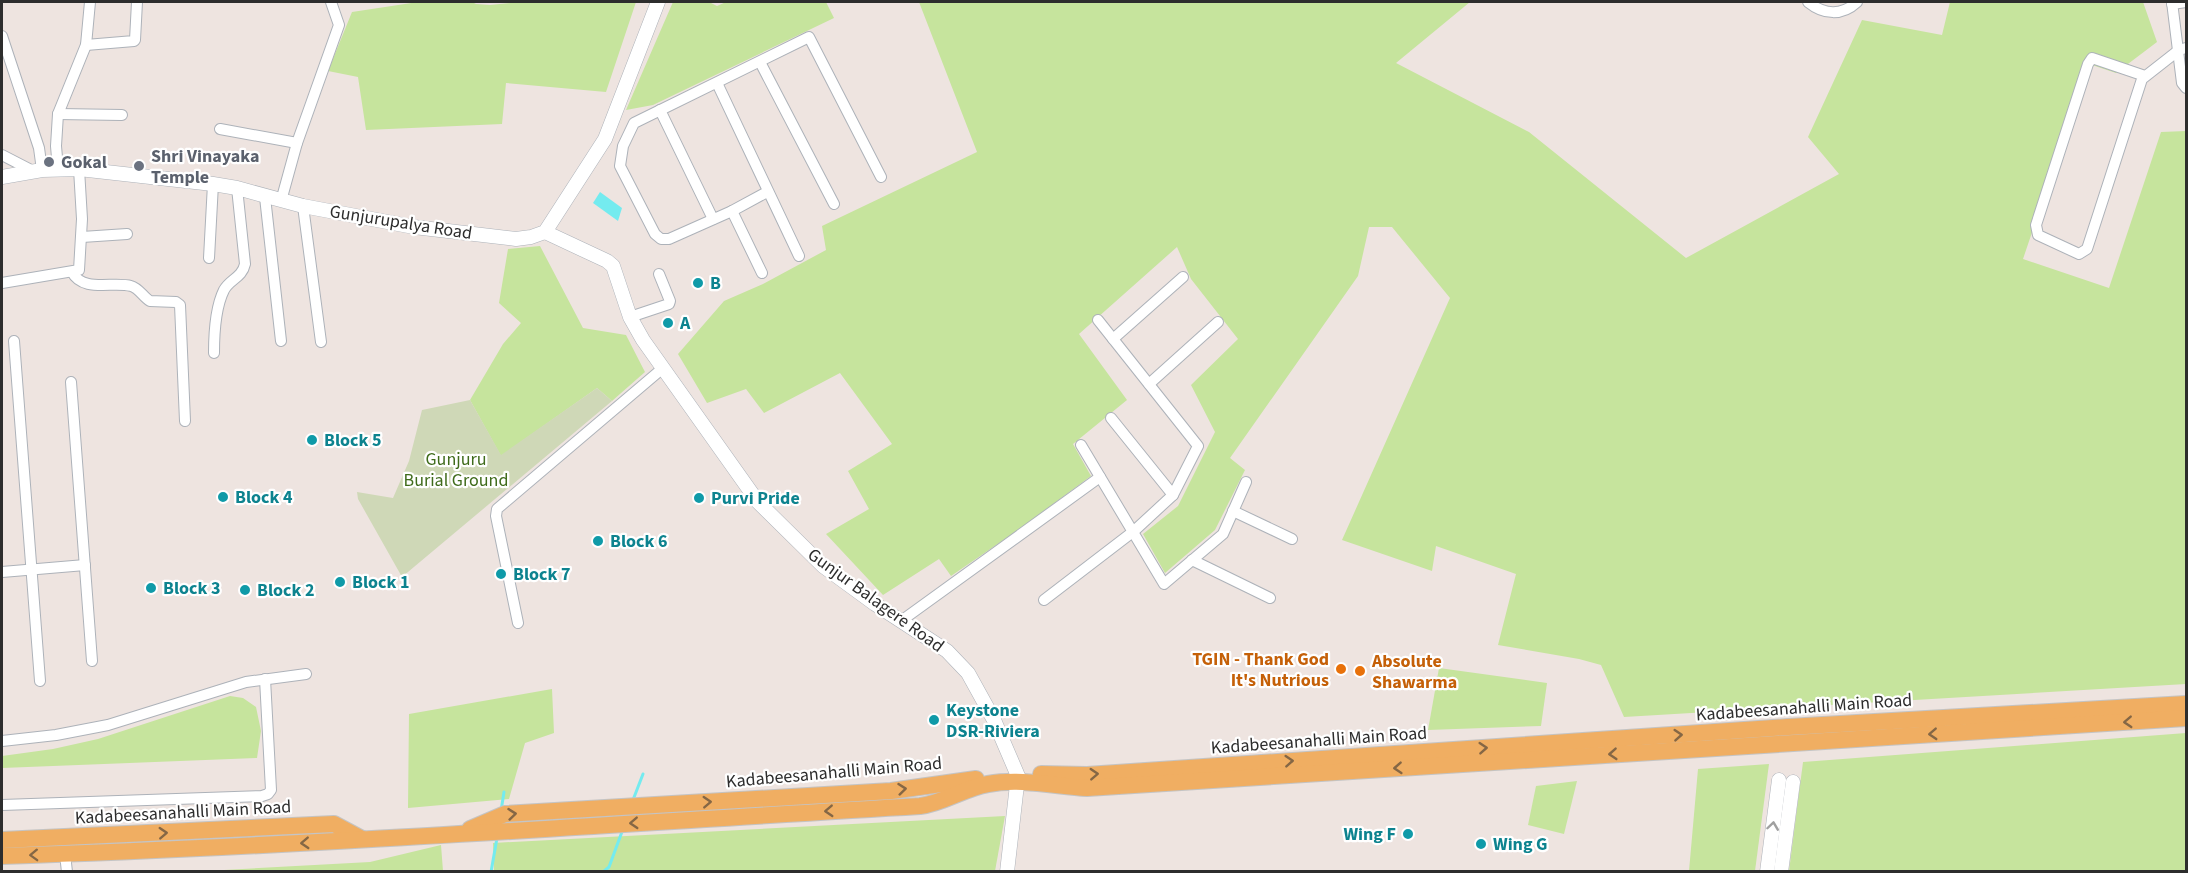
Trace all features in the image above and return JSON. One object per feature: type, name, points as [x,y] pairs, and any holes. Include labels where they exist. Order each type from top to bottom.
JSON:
[{"type":"main road","name":"Kadabeesanahalli Main Road","points":[[2,856],[363,840],[921,806],[937,803],[968,789],[1018,779],[1087,788],[2187,704]]},
{"type":"main road","name":"Kadabeesanahalli Main Road","points":[[1788,735],[2187,718]]},
{"type":"main road","name":"Kadabeesanahalli Main Road","points":[[2,840],[334,824],[363,840]]},
{"type":"street","points":[[58,169],[56,146],[58,114],[86,45],[90,2]]},
{"type":"street","points":[[86,45],[134,41],[137,2]]},
{"type":"street","points":[[281,201],[297,143],[339,25],[331,2]]},
{"type":"street","points":[[545,232],[605,139],[658,2]]},
{"type":"street","points":[[1808,2],[1837,13],[1846,11],[1857,2]]},
{"type":"street","points":[[2187,2],[2172,3],[2183,49],[2182,83],[2187,88]]},
{"type":"street","points":[[2,36],[39,148],[37,170],[2,155]]},
{"type":"street","points":[[767,192],[732,211],[669,239],[661,239],[655,234],[620,166],[623,146],[634,123],[809,37],[881,177]]},
{"type":"street","points":[[2145,76],[2092,58],[2088,64],[2036,225],[2038,235],[2079,254],[2086,249],[2145,76],[2183,49]]},
{"type":"street","points":[[760,62],[834,204]]},
{"type":"street","points":[[717,83],[799,256]]},
{"type":"street","points":[[660,110],[713,219]]},
{"type":"street","points":[[58,114],[122,115]]},
{"type":"street","points":[[220,129],[297,143]]},
{"type":"street","points":[[605,139],[623,146]]},
{"type":"street","points":[[39,148],[56,146]]},
{"type":"street","points":[[2,283],[79,270],[82,237],[79,169]]},
{"type":"street","name":"Gunjurupalya Road","points":[[2,177],[37,170],[79,169],[237,188],[303,206],[414,227],[516,239],[545,232]]},
{"type":"street","points":[[209,258],[213,184]]},
{"type":"street","points":[[214,353],[214,334],[220,303],[225,290],[243,272],[245,264],[237,188]]},
{"type":"street","points":[[265,197],[282,341]]},
{"type":"street","points":[[303,206],[321,342]]},
{"type":"street","points":[[732,211],[762,273]]},
{"type":"street","name":"Gunjur Balagere Road","points":[[545,232],[608,261],[613,266],[630,317],[643,340],[758,502],[823,566],[947,651],[968,673],[994,720],[1018,779],[1008,872]]},
{"type":"street","points":[[82,237],[127,234]]},
{"type":"street","points":[[72,272],[81,282],[130,285],[137,288],[150,301],[176,302],[180,305],[185,421]]},
{"type":"street","points":[[630,317],[669,304],[670,301],[659,274]]},
{"type":"street","points":[[1113,339],[1183,277]]},
{"type":"street","points":[[1044,600],[1134,531],[1173,495],[1198,446],[1098,320]]},
{"type":"street","points":[[1149,384],[1218,322]]},
{"type":"street","points":[[14,341],[40,681]]},
{"type":"street","points":[[518,623],[496,516],[497,509],[663,368]]},
{"type":"street","points":[[71,382],[92,661]]},
{"type":"street","points":[[1111,418],[1173,495]]},
{"type":"street","points":[[1081,445],[1164,584],[1223,534],[1246,482]]},
{"type":"street","points":[[901,621],[1100,477]]},
{"type":"street","points":[[1233,511],[1292,539]]},
{"type":"street","points":[[1192,560],[1270,598]]},
{"type":"street","points":[[2,572],[85,565]]},
{"type":"street","points":[[2,741],[56,735],[108,725],[246,682],[306,674]]},
{"type":"street","points":[[2,805],[268,794],[271,790],[265,679]]},
{"type":"street","points":[[1767,872],[1786,781],[1782,872]]},
{"type":"street","points":[[65,854],[67,872]]},
{"type":"green space","points":[[418,2],[472,2],[490,5],[519,2],[636,2],[606,92],[506,83],[502,124],[366,130],[358,77],[328,71],[352,12]]},
{"type":"green space","points":[[673,2],[709,2],[717,6],[726,2],[826,2],[834,18],[653,105],[626,110]]},
{"type":"green space","points":[[919,2],[1470,2],[1396,63],[1529,132],[1686,258],[1839,174],[1808,137],[1862,20],[1942,35],[1950,2],[2143,2],[2157,42],[2116,73],[2089,64],[2023,259],[2109,288],[2161,132],[2186,131],[2186,684],[1624,717],[1601,665],[1498,645],[1516,574],[1436,546],[1432,571],[1342,540],[1450,298],[1392,227],[1369,227],[1358,276],[1230,458],[1245,470],[1215,530],[1165,573],[1143,534],[1178,506],[1215,432],[1191,385],[1238,339],[1191,279],[1177,247],[1079,334],[1127,400],[1073,444],[1091,476],[951,576],[939,559],[883,595],[826,534],[869,509],[848,471],[892,444],[840,373],[764,413],[746,389],[707,403],[678,354],[724,301],[763,284],[826,250],[822,226],[977,152]]},
{"type":"green space","points":[[540,246],[583,328],[626,335],[645,372],[612,401],[597,388],[501,456],[470,400],[503,344],[521,323],[499,303],[508,249]]},
{"type":"green space","name":"Gunjuru Burial Ground","points":[[597,388],[612,401],[402,577],[358,499],[357,492],[393,498],[409,461],[422,410],[470,400],[501,455]]},
{"type":"green space","points":[[1439,668],[1547,683],[1541,726],[1428,730]]},
{"type":"green space","points":[[552,689],[554,733],[525,743],[509,799],[408,808],[409,714]]},
{"type":"green space","points":[[230,696],[243,698],[256,707],[261,731],[257,758],[2,768],[2,756],[53,749],[98,739]]},
{"type":"green space","points":[[2186,733],[2186,871],[1789,871],[1803,762]]},
{"type":"green space","points":[[1769,764],[1755,871],[1689,871],[1698,769]]},
{"type":"green space","points":[[1577,781],[1564,834],[1528,825],[1536,786]]},
{"type":"green space","points":[[1005,816],[995,871],[494,871],[493,843]]},
{"type":"green space","points":[[441,845],[443,871],[206,871],[370,862]]},
{"type":"water","points":[[600,192],[622,208],[618,221],[593,203]]},
{"type":"waterway","points":[[633,800],[643,774]]},
{"type":"waterway","points":[[501,811],[504,792]]},
{"type":"waterway","points":[[603,872],[609,867],[623,829]]},
{"type":"waterway","points":[[491,872],[497,838]]},
{"type":"place","name":"Gokal","points":[[49,162]]},
{"type":"place","name":"Shri Vinayaka Temple","points":[[139,166]]},
{"type":"place","name":"B","points":[[698,283]]},
{"type":"place","name":"A","points":[[668,323]]},
{"type":"place","name":"Block 5","points":[[312,440]]},
{"type":"place","name":"Block 4","points":[[223,497]]},
{"type":"place","name":"Purvi Pride","points":[[699,498]]},
{"type":"place","name":"Block 6","points":[[598,541]]},
{"type":"place","name":"Block 7","points":[[501,574]]},
{"type":"place","name":"Block 1","points":[[340,582]]},
{"type":"place","name":"Block 3","points":[[151,588]]},
{"type":"place","name":"Block 2","points":[[245,590]]},
{"type":"place","name":"TGIN - Thank God It's Nutrious","points":[[1341,669]]},
{"type":"place","name":"Absolute Shawarma","points":[[1360,671]]},
{"type":"place","name":"Keystone DSR-Riviera","points":[[934,720]]},
{"type":"place","name":"Wing F","points":[[1408,834]]},
{"type":"place","name":"Wing G","points":[[1481,844]]}]
